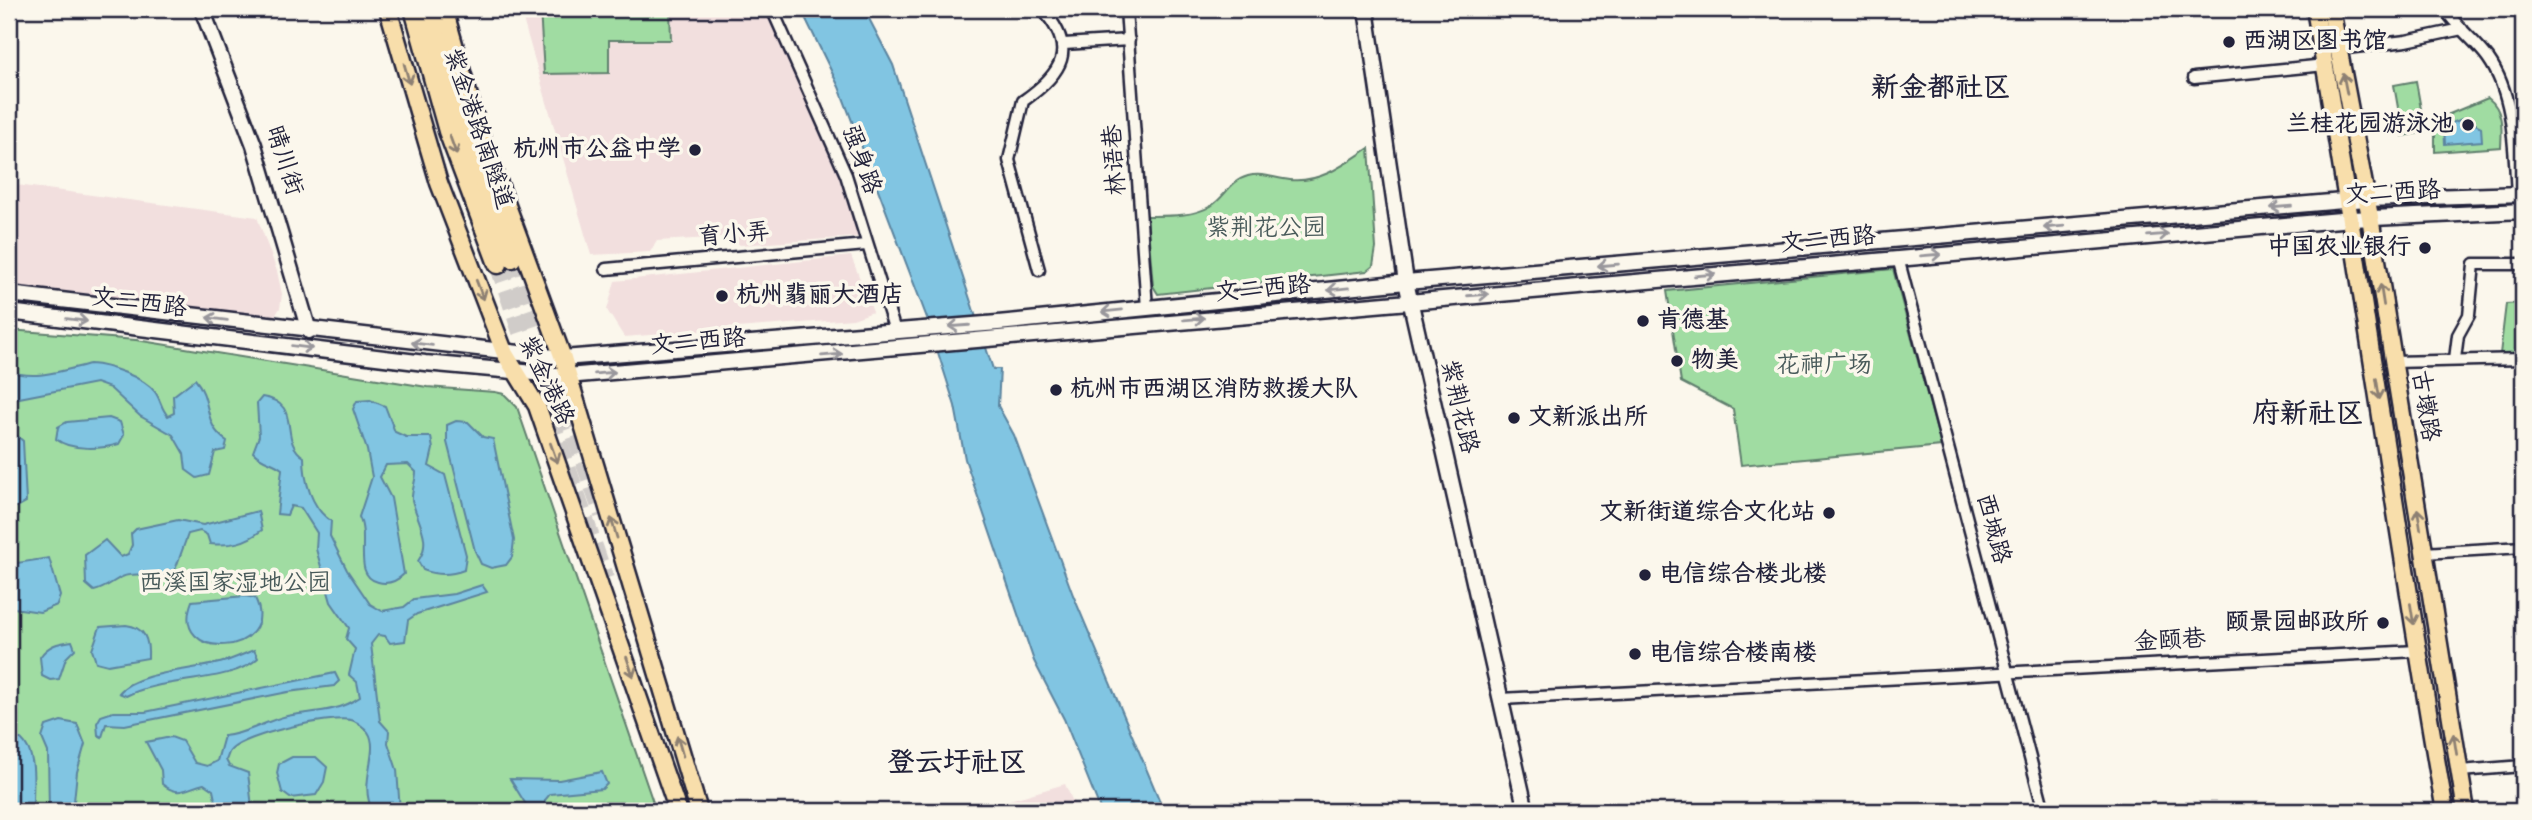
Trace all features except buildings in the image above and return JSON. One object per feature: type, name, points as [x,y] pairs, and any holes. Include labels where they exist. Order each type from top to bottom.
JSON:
[{"type":"highway","points":[[407,9],[420,36]]},
{"type":"highway","name":"紫金港路南隧道","points":[[414,9],[448,131],[505,261],[429,9]]},
{"type":"main road","name":"晴川街","points":[[202,9],[254,145],[309,331]]},
{"type":"main road","name":"紫金港路","points":[[388,9],[439,183],[505,354],[537,407],[678,811]]},
{"type":"main road","name":"紫金港路","points":[[444,9],[476,121],[563,358],[699,811]]},
{"type":"main road","name":"紫荆花路","points":[[1366,9],[1406,282],[1526,811]]},
{"type":"main road","name":"古墩路","points":[[2315,9],[2352,219],[2417,651],[2445,811]]},
{"type":"main road","name":"古墩路","points":[[2331,9],[2370,218],[2466,811]]},
{"type":"main road","name":"文二西路","points":[[9,294],[505,354],[563,358],[998,323],[1406,282],[2366,199],[2520,194]]},
{"type":"main road","name":"文二西路","points":[[9,312],[567,376],[2352,219],[2523,211]]},
{"type":"street","name":"强身路","points":[[772,9],[846,175],[895,331]]},
{"type":"street","points":[[1039,270],[1009,160],[1023,101],[1048,83],[1063,58],[1064,44],[1058,27],[1042,9]]},
{"type":"street","name":"林语巷","points":[[1126,9],[1147,308]]},
{"type":"street","points":[[2445,9],[2488,58],[2501,82],[2512,124],[2520,194]]},
{"type":"street","points":[[2339,49],[2406,41],[2462,29]]},
{"type":"street","points":[[1064,44],[1129,40]]},
{"type":"street","points":[[2194,78],[2325,65]]},
{"type":"street","name":"育小弄","points":[[606,269],[866,245]]},
{"type":"street","name":"西城路","points":[[1898,258],[2044,811]]},
{"type":"street","points":[[2455,359],[2458,335],[2469,315],[2474,264],[2523,264]]},
{"type":"street","points":[[2393,362],[2523,359]]},
{"type":"street","points":[[2424,553],[2523,547]]},
{"type":"street","name":"金颐巷","points":[[1500,699],[2417,651]]},
{"type":"street","points":[[2460,771],[2523,766]]},
{"type":"shaded area","name":"杭州市公益中学","points":[[520,9],[764,9],[816,115],[842,184],[858,237],[740,245],[730,237],[657,241],[650,252],[591,255]]},
{"type":"shaded area","points":[[9,184],[257,217],[277,271],[282,294],[280,308],[275,316],[265,317],[9,285]]},
{"type":"shaded area","points":[[851,256],[873,312],[853,319],[624,337],[607,310],[615,281]]},
{"type":"shaded area","points":[[1065,784],[1077,811],[972,811]]},
{"type":"green space","points":[[540,9],[670,9],[671,40],[609,40],[609,73],[544,74]]},
{"type":"green space","points":[[2416,81],[2425,132],[2403,136],[2394,85]]},
{"type":"green space","name":"兰桂花园游泳池","points":[[2488,98],[2499,114],[2502,127],[2501,147],[2435,152],[2435,120]]},
{"type":"green space","name":"紫荆花公园","points":[[1369,148],[1376,248],[1373,266],[1367,271],[1158,294],[1153,286],[1147,216],[1180,215],[1204,210],[1232,185],[1248,176],[1312,179],[1342,166]]},
{"type":"green space","name":"花神广场","points":[[1893,269],[1941,446],[1741,465],[1733,409],[1681,382],[1667,291]]},
{"type":"green space","points":[[2523,303],[2523,354],[2500,354],[2506,304]]},
{"type":"green space","name":"西溪国家湿地公园","points":[[9,330],[136,340],[427,387],[504,394],[517,407],[656,811],[9,811]]},
{"type":"water","points":[[801,9],[864,9],[893,65],[993,369],[1000,369],[998,406],[1014,435],[1073,595],[1164,811],[1101,811],[1064,719],[1034,661],[965,459],[955,406],[927,318],[839,87]]},
{"type":"water","points":[[2462,119],[2472,119],[2481,127],[2482,141],[2445,144],[2444,126]]},
{"type":"water","points":[[90,364],[116,369],[143,381],[155,392],[168,416],[174,413],[173,396],[195,379],[201,387],[214,428],[227,441],[225,450],[215,452],[209,475],[197,478],[186,470],[184,454],[173,435],[140,416],[110,388],[96,383],[9,400],[9,371],[40,375]]},
{"type":"water","points":[[262,397],[275,401],[287,414],[292,441],[296,450],[304,457],[310,493],[318,509],[331,521],[330,536],[347,570],[370,604],[382,611],[404,607],[414,599],[454,594],[482,585],[487,592],[417,614],[408,620],[405,641],[390,643],[385,636],[378,635],[371,644],[380,721],[389,731],[388,743],[397,770],[400,811],[373,811],[367,790],[371,740],[365,729],[351,720],[326,720],[288,728],[252,738],[231,750],[226,760],[229,766],[248,773],[252,807],[244,811],[217,809],[213,790],[204,784],[178,791],[162,784],[161,770],[146,742],[171,737],[182,741],[195,763],[207,766],[217,761],[224,736],[287,716],[333,709],[360,697],[357,682],[349,675],[355,649],[346,639],[349,628],[331,602],[316,549],[317,533],[301,508],[291,506],[287,515],[277,514],[282,469],[253,452],[259,436],[257,403]]},
{"type":"water","points":[[370,400],[385,406],[395,432],[406,437],[431,437],[433,449],[429,466],[445,475],[466,555],[464,570],[449,574],[433,573],[423,570],[418,561],[424,538],[412,500],[416,472],[408,464],[386,465],[380,477],[391,498],[404,574],[386,583],[370,578],[366,572],[359,517],[372,477],[367,450],[353,409],[357,401]]},
{"type":"water","points":[[109,418],[120,422],[124,435],[119,444],[86,448],[69,446],[56,439],[58,427],[67,422]]},
{"type":"water","points":[[456,421],[468,422],[483,437],[493,439],[514,540],[512,557],[506,565],[491,568],[481,564],[475,551],[447,442],[447,425]]},
{"type":"water","points":[[15,434],[23,441],[26,502],[17,507],[9,507],[9,439]]},
{"type":"water","points":[[258,511],[262,530],[244,541],[210,544],[207,535],[200,531],[188,534],[174,573],[125,576],[94,591],[86,584],[85,555],[105,540],[121,557],[128,554],[132,545],[131,534],[136,529],[178,520],[203,525]]},
{"type":"water","points":[[49,558],[60,596],[57,605],[40,612],[14,608],[10,601],[10,564]]},
{"type":"water","points":[[245,596],[255,598],[259,617],[253,632],[241,641],[225,645],[208,643],[195,636],[189,622],[192,601]]},
{"type":"water","points":[[126,625],[142,632],[148,646],[148,658],[108,665],[96,662],[92,650],[100,627]]},
{"type":"water","points":[[72,641],[75,649],[66,658],[59,679],[50,680],[42,676],[40,657],[43,653],[54,645]]},
{"type":"water","points":[[254,650],[258,658],[232,672],[158,686],[126,696],[119,693],[139,680],[212,665]]},
{"type":"water","points":[[335,673],[339,681],[334,686],[288,692],[125,725],[106,724],[102,737],[98,735],[97,723],[101,716],[113,712],[145,712]]},
{"type":"water","points":[[61,721],[77,724],[85,744],[77,772],[73,811],[49,811],[48,752],[42,738],[46,726]]},
{"type":"water","points":[[9,739],[21,739],[30,754],[33,811],[14,811],[9,784]]},
{"type":"water","points":[[292,757],[316,757],[327,767],[324,782],[316,795],[290,798],[282,792],[277,773],[279,764]]},
{"type":"water","points":[[602,772],[607,784],[602,789],[550,794],[545,800],[545,811],[530,811],[510,779],[559,780]]},
{"type":"tunnel","points":[[512,258],[603,515]]},
{"type":"tunnel","points":[[498,264],[605,579]]},
{"type":"place","name":"西湖区图书馆","points":[[2229,42]]},
{"type":"place","name":"兰桂花园游泳池","points":[[2468,125]]},
{"type":"place","name":"杭州市公益中学","points":[[695,150]]},
{"type":"place","name":"中国农业银行","points":[[2425,248]]},
{"type":"place","name":"杭州翡丽大酒店","points":[[722,296]]},
{"type":"place","name":"肯德基","points":[[1643,321]]},
{"type":"place","name":"物美","points":[[1677,361]]},
{"type":"place","name":"杭州市西湖区消防救援大队","points":[[1056,390]]},
{"type":"place","name":"文新派出所","points":[[1514,418]]},
{"type":"place","name":"文新街道综合文化站","points":[[1829,513]]},
{"type":"place","name":"电信综合楼北楼","points":[[1645,575]]},
{"type":"place","name":"颐景园邮政所","points":[[2383,623]]},
{"type":"place","name":"电信综合楼南楼","points":[[1635,654]]},
{"type":"district","name":"新金都社区","points":[[1941,89]]},
{"type":"district","name":"府新社区","points":[[2308,415]]},
{"type":"district","name":"登云圩社区","points":[[957,764]]}]
